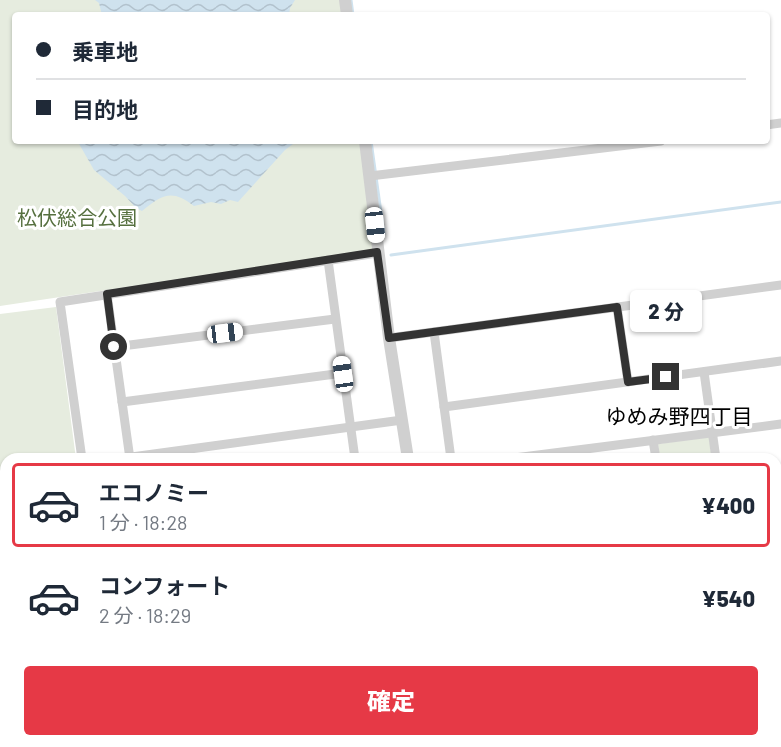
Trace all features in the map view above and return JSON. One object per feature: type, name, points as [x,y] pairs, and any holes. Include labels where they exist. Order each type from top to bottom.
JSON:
[{"type":"street","points":[[366,144],[374,176],[377,252],[407,453]]},
{"type":"street","points":[[374,176],[636,144]]},
{"type":"street","points":[[81,453],[60,302],[377,252]]},
{"type":"street","points":[[328,260],[354,453]]},
{"type":"street","points":[[389,338],[781,285]]},
{"type":"street","points":[[107,294],[129,453]]},
{"type":"street","points":[[617,307],[628,382]]},
{"type":"street","points":[[114,347],[335,319]]},
{"type":"street","points":[[434,332],[450,453]]},
{"type":"street","points":[[444,407],[781,361]]},
{"type":"street","points":[[704,372],[715,453]]},
{"type":"street","points":[[122,402],[343,374]]},
{"type":"street","points":[[164,453],[402,420]]},
{"type":"street","points":[[553,453],[781,424]]},
{"type":"street","points":[[653,440],[655,453]]},
{"type":"green space","name":"松伏総合公園","points":[[0,0],[345,0],[347,12],[12,12],[12,144],[365,144],[375,250],[0,306]]},
{"type":"green space","points":[[56,307],[75,453],[0,453],[0,314]]},
{"type":"green space","points":[[709,437],[711,453],[659,453],[658,444]]},
{"type":"water","points":[[95,0],[295,0],[289,12],[101,12],[99,3]]},
{"type":"water","points":[[79,144],[293,144],[238,202],[230,200],[221,204],[211,202],[194,206],[180,197],[168,196],[162,197],[142,211],[94,170]]},
{"type":"waterway","points":[[351,0],[353,12]]},
{"type":"waterway","points":[[371,144],[384,234]]},
{"type":"waterway","points":[[391,255],[781,202]]},
{"type":"district","name":"ゆめみ野四丁目","points":[[679,417]]},
{"type":"route","points":[[114,347],[107,294],[377,252],[389,338],[617,307],[628,382],[666,377]]}]
